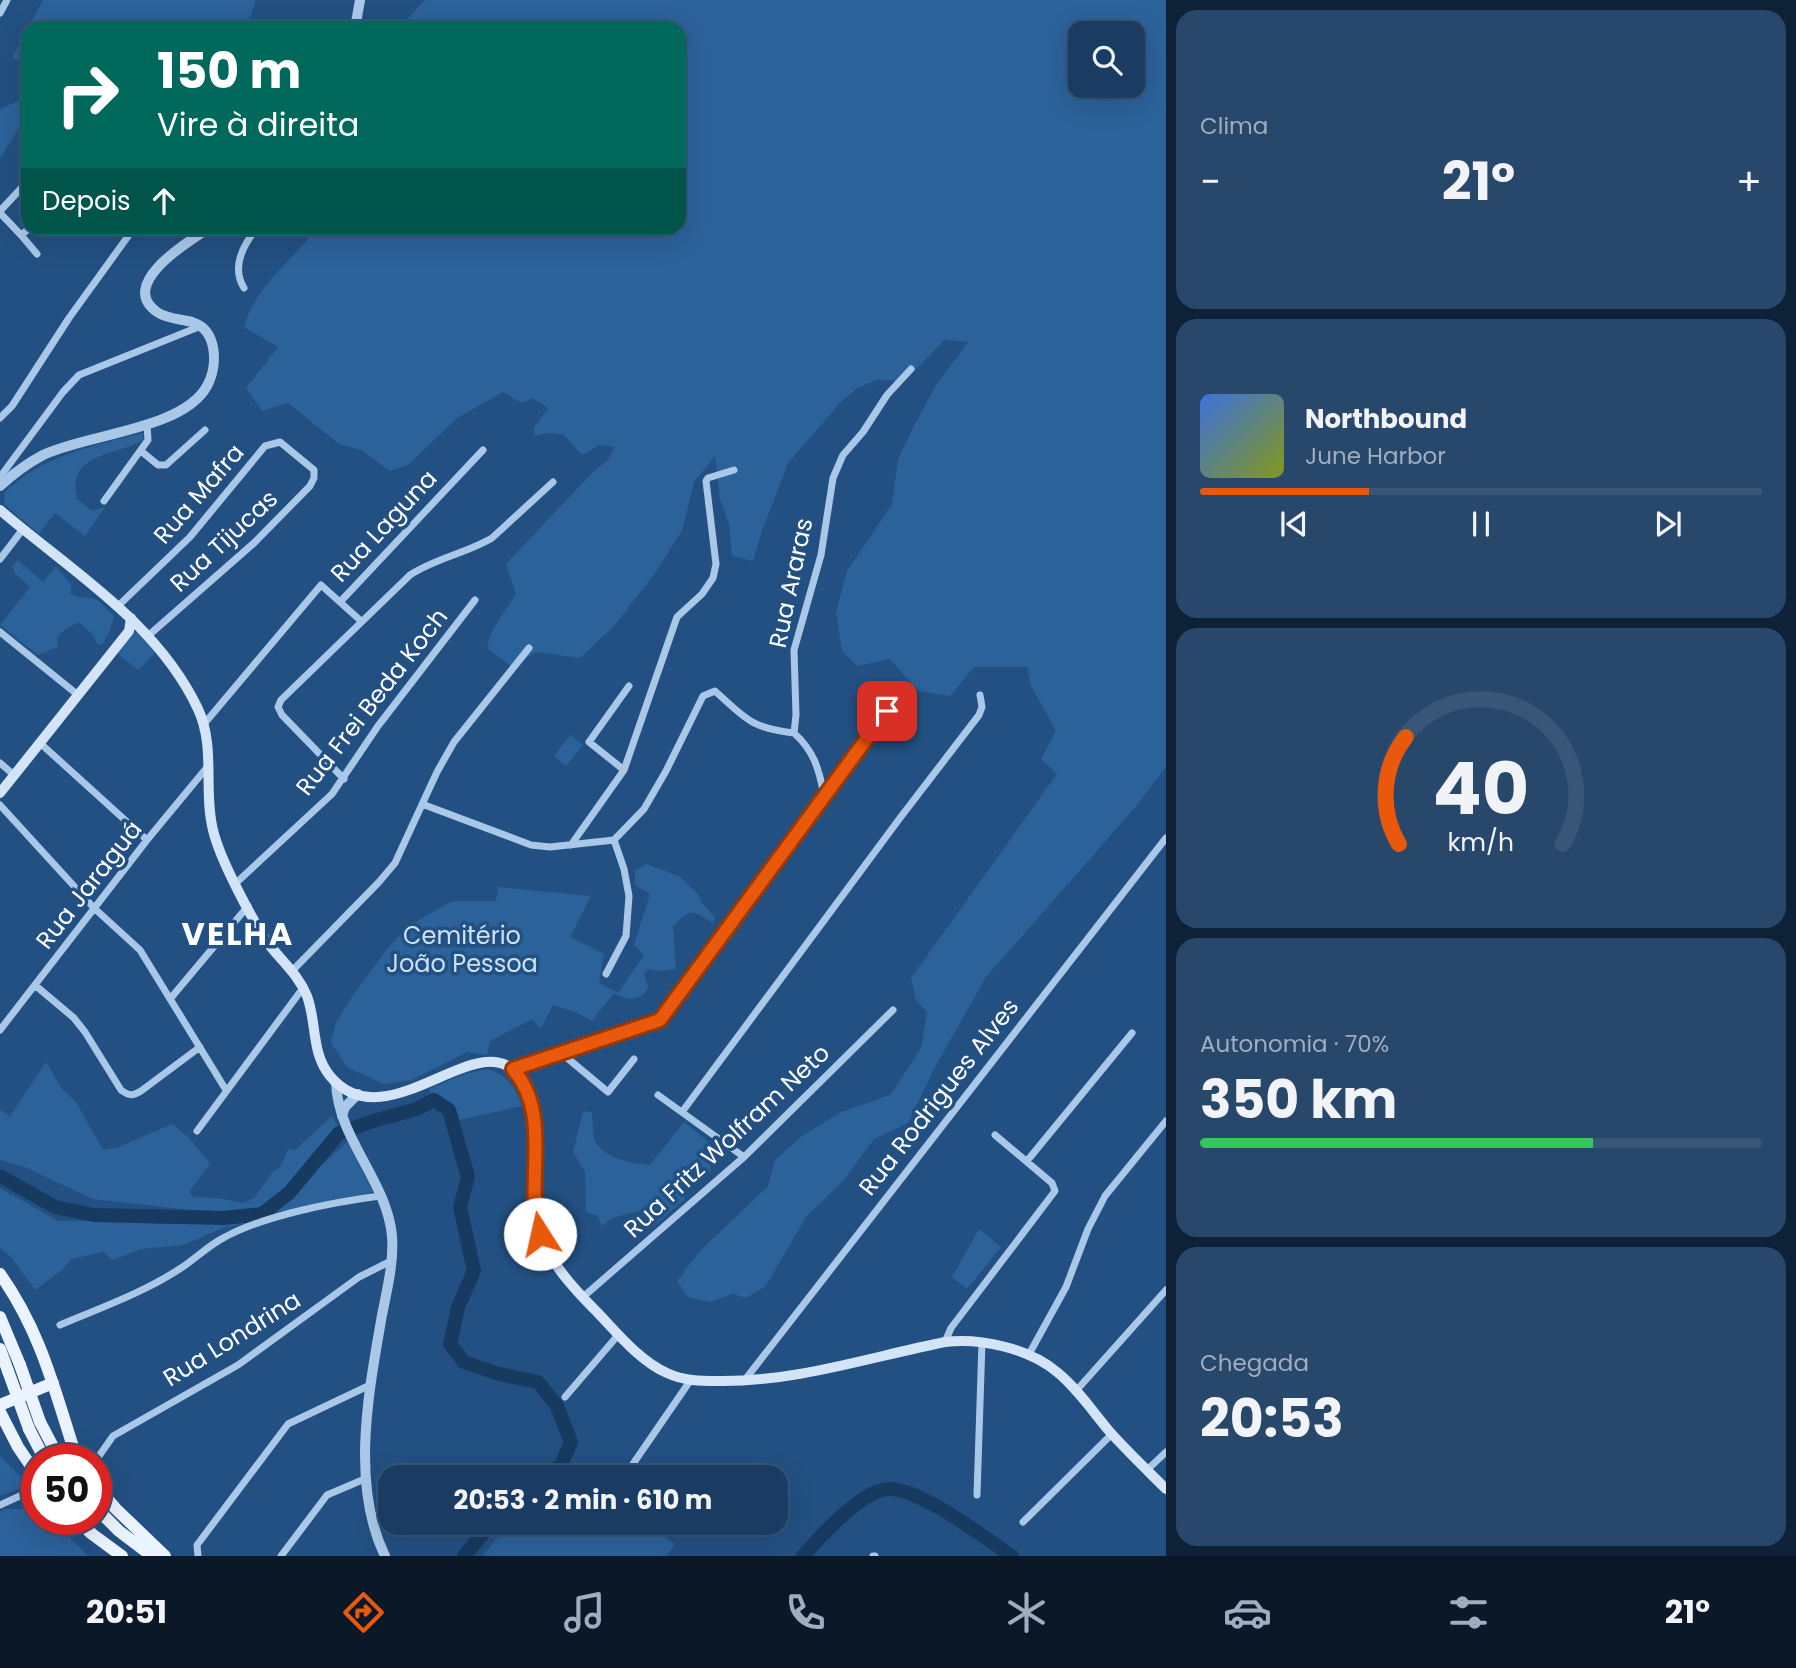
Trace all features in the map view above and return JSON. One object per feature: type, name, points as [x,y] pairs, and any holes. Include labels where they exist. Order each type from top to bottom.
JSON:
[{"type":"main road","points":[[1,509],[146,632],[194,702],[204,724],[209,764],[208,799],[214,833],[248,906],[271,946],[303,988],[310,1008],[317,1050],[324,1068],[345,1101],[400,1094],[481,1061],[493,1060],[513,1069],[527,1090],[534,1116],[534,1205],[540,1234],[561,1271],[583,1297],[653,1366],[691,1381],[744,1381],[794,1376],[945,1342],[982,1342],[1028,1356],[1055,1370],[1166,1489]]},
{"type":"main road","points":[[0,793],[129,631],[131,618]]},
{"type":"main road","points":[[129,631],[146,632]]},
{"type":"main road","points":[[0,1274],[26,1314],[41,1347],[72,1444]]},
{"type":"main road","points":[[0,1317],[40,1444]]},
{"type":"main road","points":[[0,1349],[14,1368]]},
{"type":"main road","points":[[0,1405],[53,1383]]},
{"type":"main road","points":[[0,1412],[21,1451]]},
{"type":"main road","points":[[34,1426],[48,1444]]},
{"type":"main road","points":[[0,1429],[18,1447]]},
{"type":"main road","points":[[112,1504],[165,1556]]},
{"type":"main road","points":[[112,1524],[152,1556]]},
{"type":"main road","points":[[93,1535],[122,1556]]},
{"type":"main road","points":[[105,1535],[128,1556]]},
{"type":"street","points":[[0,13],[8,0]]},
{"type":"street","points":[[356,21],[360,0]]},
{"type":"street","points":[[21,189],[0,212],[37,254]]},
{"type":"street","points":[[0,418],[12,406],[69,318],[129,235]]},
{"type":"street","points":[[0,486],[27,465],[50,453],[147,425],[188,406],[207,386],[214,366],[214,347],[210,337],[201,326],[156,312],[146,299],[151,274],[163,261],[199,235]]},
{"type":"street","points":[[244,288],[239,279],[239,261],[253,235]]},
{"type":"street","points":[[0,486],[3,473],[63,392],[79,375],[201,326]]},
{"type":"street","name":"Rua Araras","points":[[794,733],[794,650],[821,555],[833,478],[843,455],[863,432],[887,395],[911,369]]},
{"type":"street","points":[[104,501],[148,440],[147,425]]},
{"type":"street","points":[[141,451],[158,465],[166,465],[205,430]]},
{"type":"street","name":"Rua Mafra","points":[[118,606],[190,537],[265,446],[280,442],[314,470]]},
{"type":"street","name":"Rua Laguna","points":[[204,724],[321,585],[341,601],[483,450]]},
{"type":"street","name":"Rua Tijucas","points":[[146,632],[254,543],[310,486],[314,470]]},
{"type":"street","points":[[571,845],[624,770],[677,617],[702,594],[713,578],[716,564],[706,481],[734,470]]},
{"type":"street","points":[[344,779],[282,715],[278,707],[281,700],[410,575],[426,565],[481,545],[492,538],[553,482]]},
{"type":"street","points":[[0,559],[23,529]]},
{"type":"street","name":"Rua Frei Beda Koch","points":[[236,883],[332,794],[378,726],[475,600]]},
{"type":"street","points":[[341,601],[360,621]]},
{"type":"street","points":[[0,632],[78,695]]},
{"type":"street","points":[[292,971],[395,863],[454,742],[529,648]]},
{"type":"street","points":[[624,770],[589,742],[629,686]]},
{"type":"street","points":[[513,1069],[660,1020],[903,690]]},
{"type":"street","points":[[422,804],[531,845],[550,847],[614,841],[644,809],[703,696],[715,691],[751,723],[794,733],[807,744],[818,764],[824,795]]},
{"type":"street","points":[[682,1112],[979,715],[982,707],[980,695]]},
{"type":"street","points":[[40,743],[147,840]]},
{"type":"street","points":[[0,763],[14,775]]},
{"type":"street","name":"Rua Jaraguá","points":[[0,1030],[209,764]]},
{"type":"street","points":[[0,806],[94,908],[140,950],[226,1090]]},
{"type":"street","name":"Rua Rodrigues Alves","points":[[744,1381],[1166,838]]},
{"type":"street","points":[[606,974],[626,936],[629,896],[624,869],[614,841]]},
{"type":"street","points":[[170,999],[248,906]]},
{"type":"street","points":[[36,986],[74,1018],[121,1090],[127,1095],[141,1091],[200,1047]]},
{"type":"street","points":[[197,1132],[303,988]]},
{"type":"street","name":"Rua Fritz Wolfram Neto","points":[[583,1297],[744,1157],[893,1010]]},
{"type":"street","points":[[1027,1161],[1132,1033]]},
{"type":"street","points":[[560,1052],[608,1092],[634,1059]]},
{"type":"street","points":[[658,1095],[744,1157]]},
{"type":"street","points":[[345,1101],[354,1143],[380,1196],[391,1236],[391,1261],[368,1386],[365,1437],[367,1478],[375,1528],[385,1556]]},
{"type":"street","points":[[1028,1356],[1066,1287],[1088,1229],[1105,1196],[1166,1121]]},
{"type":"street","points":[[945,1342],[951,1328],[1055,1191],[1052,1183],[995,1135]]},
{"type":"street","points":[[60,1325],[147,1287],[236,1232],[321,1207],[380,1196]]},
{"type":"street","name":"Rua Londrina","points":[[107,1444],[113,1436],[237,1365],[359,1278],[391,1261]]},
{"type":"street","points":[[1075,1392],[1166,1290]]},
{"type":"street","points":[[565,1397],[619,1334]]},
{"type":"street","points":[[977,1495],[982,1342]]},
{"type":"street","points":[[632,1465],[691,1381]]},
{"type":"street","points":[[198,1556],[197,1545],[288,1424],[368,1386]]},
{"type":"street","points":[[1023,1522],[1112,1434]]},
{"type":"street","points":[[1147,1470],[1166,1452]]},
{"type":"street","points":[[281,1556],[327,1495],[367,1478]]},
{"type":"street","points":[[0,1506],[21,1496]]},
{"type":"green space","points":[[43,0],[256,0],[246,21],[32,21]]},
{"type":"green space","points":[[425,0],[1166,0],[1166,767],[1132,811],[986,977],[934,1069],[908,1123],[874,1139],[842,1182],[806,1217],[766,1286],[746,1298],[733,1294],[710,1302],[688,1297],[677,1281],[699,1252],[768,1186],[775,1160],[802,1136],[841,1112],[890,1095],[921,1049],[927,1012],[916,1000],[911,978],[1057,774],[1041,759],[1056,731],[1030,684],[1028,667],[974,667],[950,696],[918,691],[890,659],[857,666],[842,651],[836,612],[847,571],[892,504],[898,459],[916,422],[936,385],[968,342],[944,340],[905,381],[876,380],[856,389],[841,402],[788,463],[753,561],[732,556],[729,524],[720,499],[715,456],[694,482],[682,531],[653,576],[614,626],[580,658],[536,652],[512,667],[487,648],[495,627],[516,594],[506,564],[594,471],[607,461],[615,447],[599,445],[582,455],[563,434],[547,433],[535,436],[533,429],[548,408],[533,398],[522,403],[503,392],[457,418],[408,465],[390,471],[361,450],[339,444],[288,403],[262,411],[246,388],[278,347],[244,327],[255,301],[309,238],[306,235],[686,235],[686,21],[406,21]]},
{"type":"green space","points":[[21,41],[21,61],[12,58]]},
{"type":"green space","points":[[21,100],[21,125],[0,158],[0,109]]},
{"type":"green space","points":[[143,433],[143,440],[96,458],[79,472],[76,484],[77,499],[92,511],[105,507],[85,536],[55,513],[39,534],[5,505],[4,493],[35,469],[69,454]]},
{"type":"green space","points":[[18,560],[43,582],[56,566],[72,586],[70,593],[98,600],[104,605],[114,617],[102,645],[97,644],[92,634],[79,622],[65,629],[57,638],[58,647],[38,655],[0,625],[30,587],[16,574],[12,566]]},
{"type":"green space","points":[[138,632],[156,652],[138,670],[117,653],[133,633]]},
{"type":"green space","points":[[570,735],[583,745],[566,766],[554,756]]},
{"type":"green space","name":"Cemitério João Pessoa","points":[[646,864],[679,876],[699,895],[702,903],[715,917],[713,923],[693,913],[673,926],[676,969],[648,969],[644,974],[648,987],[641,996],[633,999],[614,993],[592,1021],[553,1005],[541,1028],[532,1019],[490,1041],[487,1055],[467,1052],[411,1080],[384,1084],[347,1067],[331,1043],[336,1022],[352,997],[387,949],[407,927],[448,903],[496,901],[498,887],[591,896],[570,937],[604,954],[599,983],[618,993],[644,955],[634,945],[650,894],[635,885],[635,871]]},
{"type":"green space","points":[[46,1062],[61,1088],[76,1102],[103,1150],[119,1147],[172,1124],[188,1137],[210,1163],[189,1192],[194,1197],[243,1203],[254,1198],[272,1173],[281,1166],[288,1149],[295,1150],[332,1116],[339,1129],[263,1210],[191,1210],[93,1199],[27,1168],[0,1160],[0,1110],[10,1116]]},
{"type":"green space","points":[[487,1069],[500,1074],[509,1082],[522,1106],[459,1120],[449,1104],[434,1098],[429,1089],[465,1074]]},
{"type":"green space","points":[[583,1111],[592,1113],[595,1141],[605,1152],[619,1159],[650,1165],[684,1122],[710,1143],[711,1171],[700,1179],[685,1166],[673,1178],[682,1187],[685,1199],[654,1226],[642,1210],[612,1218],[602,1226],[597,1215],[586,1212],[585,1172],[573,1152]]},
{"type":"green space","points":[[347,1142],[373,1192],[291,1210],[272,1211],[301,1189],[313,1173]]},
{"type":"green space","points":[[0,1188],[58,1221],[249,1223],[225,1227],[183,1245],[141,1249],[112,1260],[104,1252],[71,1259],[62,1270],[35,1290],[11,1257],[0,1248]]},
{"type":"green space","points":[[979,1229],[1001,1247],[967,1289],[952,1277]]},
{"type":"green space","points":[[0,1456],[21,1477],[21,1488],[0,1496]]},
{"type":"green space","points":[[5,1509],[21,1509],[21,1535],[67,1535],[88,1556],[0,1556],[0,1512]]},
{"type":"green space","points":[[499,1535],[662,1535],[675,1544],[666,1556],[483,1556]]},
{"type":"waterway","points":[[0,1176],[55,1207],[94,1215],[224,1218],[262,1214],[289,1193],[339,1133],[417,1109],[434,1100],[449,1110],[468,1177],[460,1207],[474,1271],[458,1307],[450,1344],[464,1362],[499,1374],[538,1382],[557,1406],[571,1442],[561,1465]]},
{"type":"waterway","points":[[803,1556],[856,1504],[868,1496],[891,1489],[936,1506],[1012,1556]]},
{"type":"waterway","points":[[464,1556],[482,1535]]},
{"type":"district","name":"VELHA","points":[[238,934]]},
{"type":"route","points":[[540,1234],[534,1215],[534,1116],[527,1090],[521,1077],[513,1069],[660,1020],[887,711]]}]
